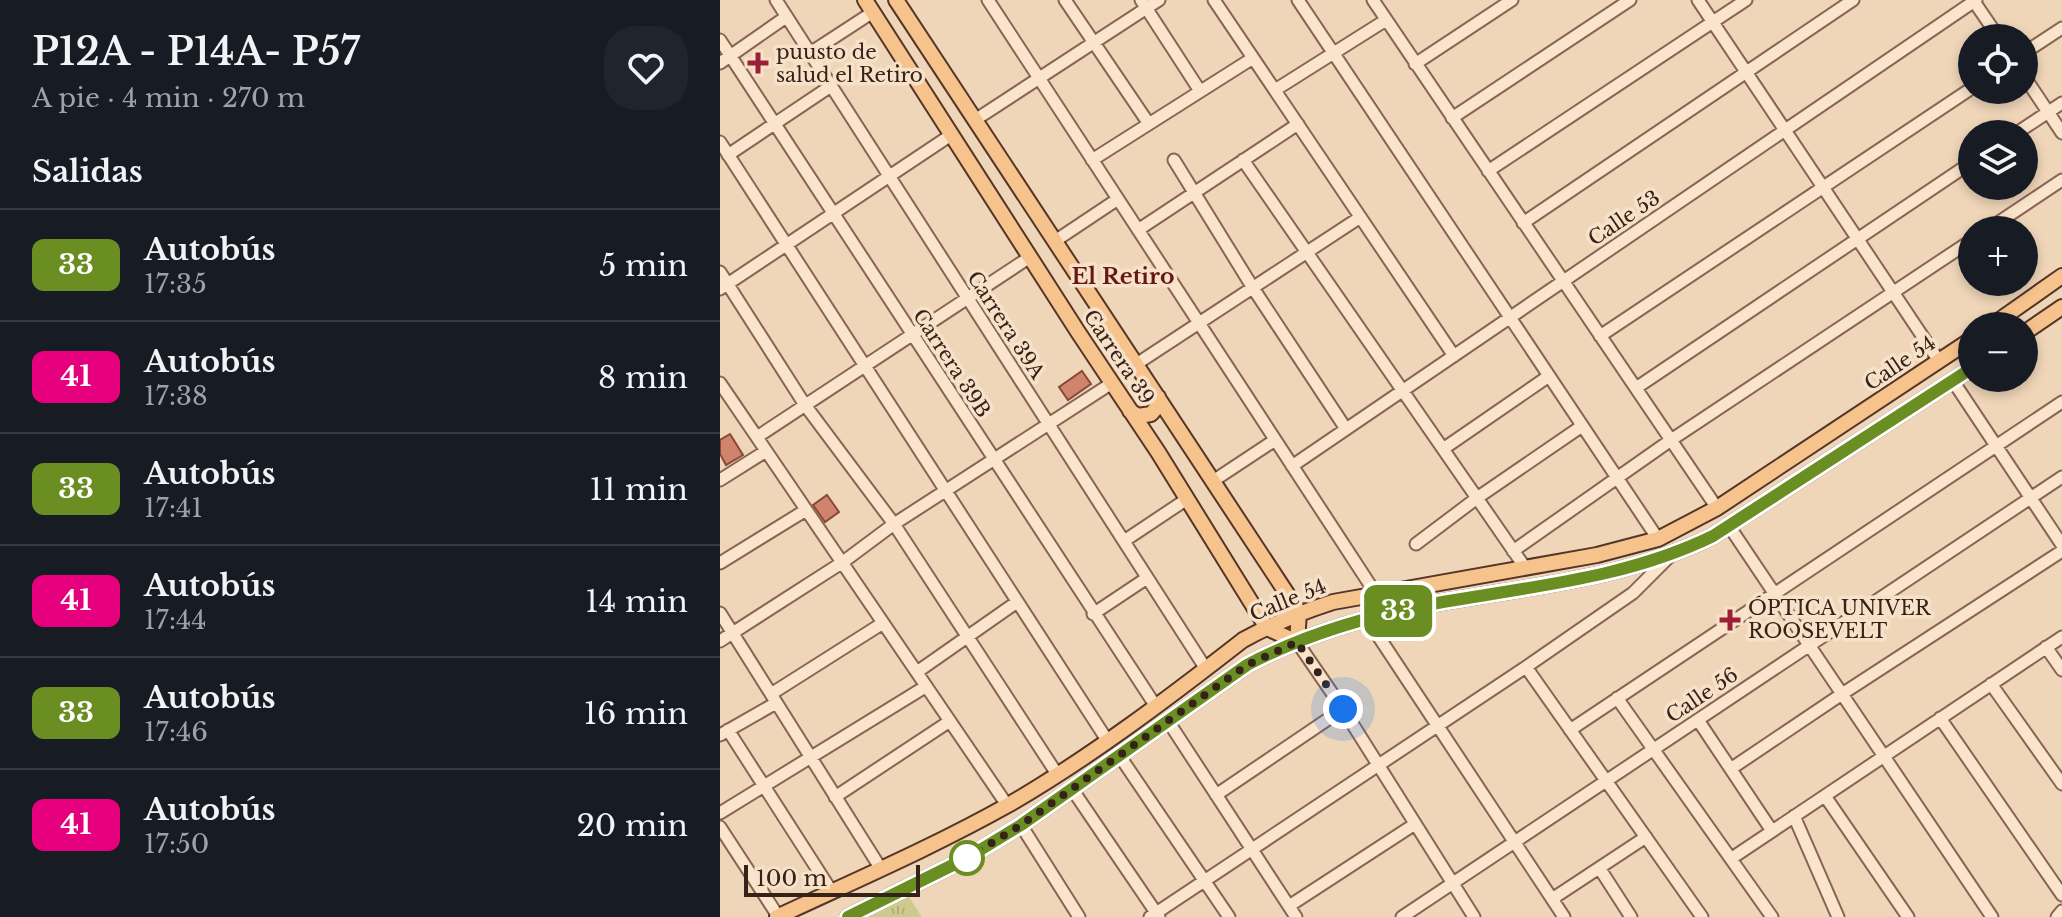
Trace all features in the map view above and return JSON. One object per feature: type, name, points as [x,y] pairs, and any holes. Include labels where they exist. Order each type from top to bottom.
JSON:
[{"type":"main road","name":"Carrera 39","points":[[896,0],[1299,612]]},
{"type":"main road","name":"Carrera 39","points":[[869,6],[1158,452],[1267,628]]},
{"type":"main road","points":[[989,192],[997,198],[1007,197],[1014,191],[1014,177]]},
{"type":"main road","points":[[1011,226],[1012,214],[1022,208],[1037,214]]},
{"type":"main road","points":[[2011,312],[2062,276]]},
{"type":"main road","points":[[2038,323],[2062,307]]},
{"type":"main road","name":"Calle 54","points":[[777,917],[1007,805],[1107,740],[1243,640],[1299,612],[1333,602],[1597,555],[1658,539],[1717,508],[1958,348]]},
{"type":"main road","name":"Calle 54","points":[[848,917],[954,865],[1021,825],[1247,665],[1297,642],[1367,619],[1421,606],[1597,576],[1670,556],[1729,526],[1958,378]]},
{"type":"main road","points":[[1130,410],[1138,416],[1151,414],[1157,407],[1158,397]]},
{"type":"main road","points":[[1158,452],[1156,442],[1163,433],[1175,431],[1183,437]]},
{"type":"main road","points":[[1283,587],[1292,596],[1311,604],[1333,602]]},
{"type":"main road","points":[[1243,640],[1254,622],[1255,610],[1251,598]]},
{"type":"main road","points":[[1267,628],[1297,642],[1299,612]]},
{"type":"street","name":"Carrera 39A","points":[[776,0],[1206,669]]},
{"type":"street","points":[[988,0],[1376,594]]},
{"type":"street","points":[[1065,0],[1149,124]]},
{"type":"street","points":[[975,120],[1092,44],[1143,4],[1159,0]]},
{"type":"street","points":[[1214,0],[1454,356]]},
{"type":"street","points":[[1298,0],[1658,539]]},
{"type":"street","points":[[1415,64],[1512,0]]},
{"type":"street","points":[[1452,118],[1630,0]]},
{"type":"street","points":[[1698,0],[1783,132],[1939,361]]},
{"type":"street","points":[[1488,171],[1746,0]]},
{"type":"street","points":[[1523,223],[1853,0]]},
{"type":"street","points":[[1974,0],[1990,24]]},
{"type":"street","name":"Calle 53","points":[[1292,466],[1974,0]]},
{"type":"street","points":[[1378,2],[1415,64],[1717,508]]},
{"type":"street","points":[[1143,4],[1200,91]]},
{"type":"street","points":[[810,53],[869,6]]},
{"type":"street","points":[[725,59],[786,17]]},
{"type":"street","points":[[1275,90],[1386,20]]},
{"type":"street","points":[[2038,44],[2062,28]]},
{"type":"street","name":"Carrera 39B","points":[[720,40],[725,59],[775,125],[1155,705]]},
{"type":"street","points":[[1092,160],[1253,58]]},
{"type":"street","points":[[728,155],[831,86]]},
{"type":"street","points":[[1600,336],[1958,97]]},
{"type":"street","points":[[2038,97],[2062,133]]},
{"type":"street","points":[[2036,120],[2062,103]]},
{"type":"street","points":[[1138,230],[1298,124]]},
{"type":"street","points":[[724,286],[951,135]]},
{"type":"street","points":[[720,142],[1107,740]]},
{"type":"street","points":[[1174,160],[1346,429]]},
{"type":"street","points":[[1243,160],[1305,254],[1524,566]]},
{"type":"street","points":[[1636,388],[1958,171]]},
{"type":"street","points":[[2008,216],[2062,180]]},
{"type":"street","points":[[1055,241],[1118,199]]},
{"type":"street","points":[[1135,365],[1359,218]]},
{"type":"street","points":[[1513,551],[1671,440],[1958,249]]},
{"type":"street","points":[[757,437],[1030,257]]},
{"type":"street","points":[[720,272],[724,286],[805,405],[894,524],[1057,774]]},
{"type":"street","points":[[1443,449],[1549,376]]},
{"type":"street","points":[[1732,768],[2062,548],[1953,381]]},
{"type":"street","points":[[720,383],[1007,805]]},
{"type":"street","points":[[720,641],[1112,383]]},
{"type":"street","points":[[1570,730],[2062,402]]},
{"type":"street","points":[[1416,544],[1582,426]]},
{"type":"street","points":[[1213,481],[1275,440]]},
{"type":"street","points":[[720,480],[766,451]]},
{"type":"street","name":"Calle 56","points":[[1402,917],[2062,477]]},
{"type":"street","points":[[1124,541],[1187,499]]},
{"type":"street","points":[[720,563],[806,510]]},
{"type":"street","points":[[1729,526],[1992,917]]},
{"type":"street","points":[[1072,789],[1155,916],[1633,593],[1670,556]]},
{"type":"street","points":[[1093,614],[1147,578]]},
{"type":"street","points":[[917,672],[1017,602]]},
{"type":"street","points":[[720,613],[881,869]]},
{"type":"street","points":[[1367,619],[1564,917]]},
{"type":"street","points":[[832,892],[764,786],[724,733],[883,623]]},
{"type":"street","points":[[1732,858],[2062,637]]},
{"type":"street","points":[[1297,642],[1343,709],[1474,917]]},
{"type":"street","points":[[2046,647],[2062,670]]},
{"type":"street","points":[[1526,667],[1702,917]]},
{"type":"street","points":[[1991,684],[2062,784]]},
{"type":"street","points":[[720,813],[925,687]]},
{"type":"street","points":[[1617,698],[1772,917]]},
{"type":"street","points":[[1216,795],[1343,709]]},
{"type":"street","points":[[1940,718],[2062,895]]},
{"type":"street","points":[[1698,720],[1772,831]]},
{"type":"street","points":[[835,797],[950,721]]},
{"type":"street","points":[[1168,721],[1296,917]]},
{"type":"street","points":[[1119,755],[1229,917]]},
{"type":"street","points":[[1825,796],[1908,917]]},
{"type":"street","points":[[1794,816],[1838,917]]},
{"type":"street","points":[[1289,906],[1415,824]]},
{"type":"street","points":[[1021,825],[1073,915]]},
{"type":"street","points":[[720,827],[777,917]]},
{"type":"street","points":[[1552,899],[1646,837]]},
{"type":"street","points":[[1600,869],[1631,917]]},
{"type":"street","points":[[2057,917],[2062,911]]},
{"type":"green space","points":[[905,891],[922,917],[848,917]]},
{"type":"building","points":[[1082,371],[1091,384],[1068,400],[1059,387]]},
{"type":"building","points":[[730,434],[743,455],[726,465],[720,454],[720,440]]},
{"type":"building","points":[[827,495],[839,512],[825,522],[813,505]]},
{"type":"bus line","name":"33","points":[[848,917],[905,891],[1021,825],[1247,665],[1273,651],[1331,629],[1421,606],[1597,576],[1670,556],[1713,536],[1958,377]]},
{"type":"place","name":"puusto de salud el Retiro","points":[[758,63]]},
{"type":"place","name":"ÓPTICA UNIVER ROOSEVELT","points":[[1730,620]]},
{"type":"district","name":"El Retiro","points":[[1123,276]]},
{"type":"route","points":[[967,858],[1021,825],[1247,665],[1273,651],[1297,642],[1343,709]]}]
